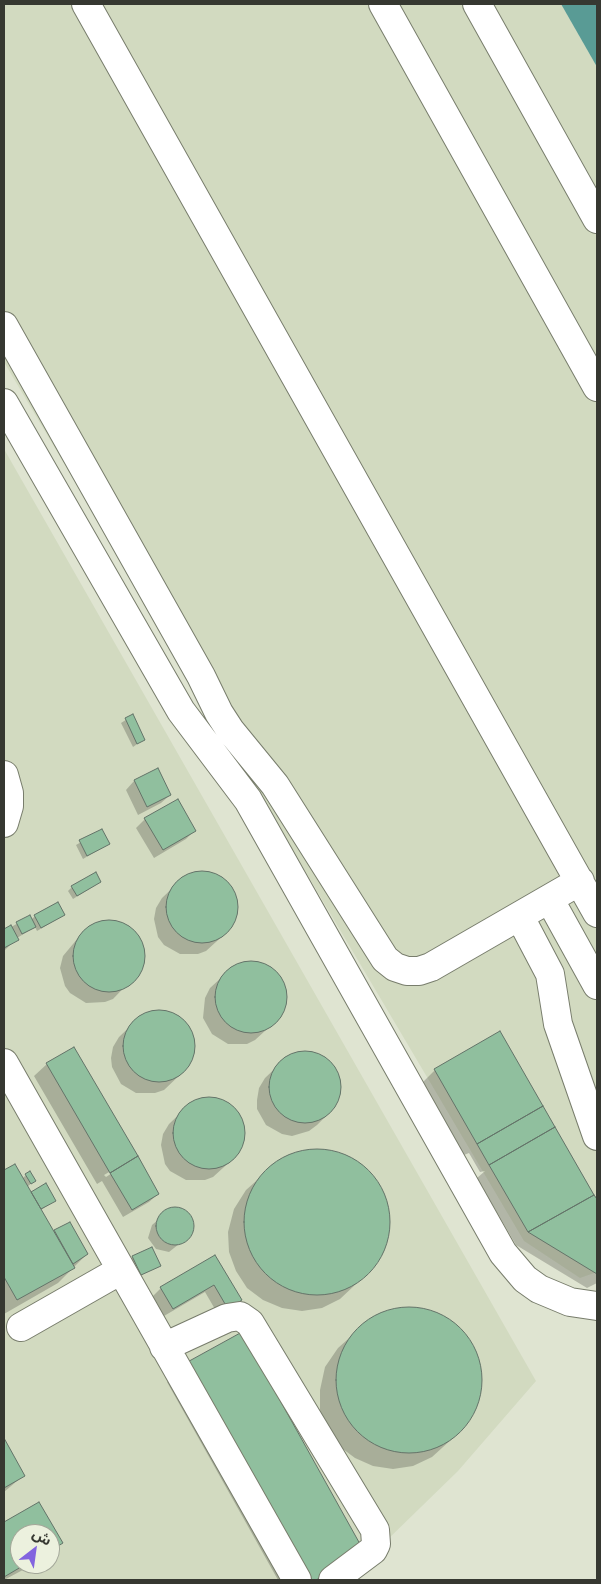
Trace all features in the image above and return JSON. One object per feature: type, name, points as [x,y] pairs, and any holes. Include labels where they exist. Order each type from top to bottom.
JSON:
[{"type":"lane","points":[[86,4],[588,879]]},
{"type":"lane","points":[[106,4],[588,879],[597,914],[538,950]]},
{"type":"lane","points":[[383,4],[597,386]]},
{"type":"lane","points":[[477,4],[597,219]]},
{"type":"lane","points":[[4,326],[201,676],[219,713],[230,730],[275,784],[385,959],[395,967],[407,971],[419,971],[431,967],[588,879]]},
{"type":"lane","points":[[4,403],[171,695],[197,735],[248,800],[503,1253],[525,1278],[539,1289],[570,1302],[597,1306]]},
{"type":"lane","points":[[4,775],[9,793],[9,806],[4,823]]},
{"type":"lane","points":[[550,900],[597,985]]},
{"type":"lane","points":[[520,917],[550,974],[558,1024],[597,1136]]},
{"type":"lane","points":[[4,1063],[297,1580]]},
{"type":"lane","points":[[21,1327],[121,1270]]},
{"type":"lane","points":[[164,1347],[233,1316],[240,1316],[250,1323],[375,1530],[376,1544],[374,1550],[333,1580]]},
{"type":"shaded area","points":[[4,4],[561,4],[597,67],[597,1272],[580,1278],[524,1241],[4,362]]},
{"type":"shaded area","points":[[4,449],[536,1381],[458,1471],[346,1580],[4,1580]]},
{"type":"water","points":[[561,4],[597,4],[597,67]]},
{"type":"building","points":[[133,714],[145,740],[137,744],[125,718]]},
{"type":"building","points":[[158,768],[171,795],[147,807],[134,780]]},
{"type":"building","points":[[178,799],[196,831],[163,850],[144,818]]},
{"type":"building","points":[[102,829],[110,844],[87,856],[79,840]]},
{"type":"building","points":[[202,871],[222,877],[232,887],[238,907],[232,927],[222,937],[202,943],[182,937],[172,927],[166,907],[172,887],[182,877]]},
{"type":"building","points":[[96,872],[101,882],[77,896],[71,886]]},
{"type":"building","points":[[58,902],[65,915],[41,928],[34,915]]},
{"type":"building","points":[[30,915],[36,927],[22,934],[16,922]]},
{"type":"building","points":[[109,920],[129,926],[139,936],[145,956],[139,976],[129,986],[109,992],[89,986],[79,976],[73,956],[79,936],[89,926]]},
{"type":"building","points":[[11,925],[19,940],[4,948],[4,929]]},
{"type":"building","points":[[251,961],[271,967],[281,977],[287,997],[281,1017],[271,1027],[251,1033],[231,1027],[221,1017],[215,997],[221,977],[231,967]]},
{"type":"building","points":[[159,1010],[179,1016],[189,1026],[195,1046],[189,1066],[179,1076],[159,1082],[139,1076],[129,1066],[123,1046],[129,1026],[139,1016]]},
{"type":"building","points":[[500,1031],[543,1106],[477,1144],[434,1069]]},
{"type":"building","points":[[74,1047],[138,1156],[110,1173],[46,1063]]},
{"type":"building","points":[[305,1051],[325,1057],[335,1067],[341,1087],[335,1107],[325,1117],[305,1123],[285,1117],[275,1107],[269,1087],[275,1067],[285,1057]]},
{"type":"building","points":[[209,1097],[229,1103],[239,1113],[245,1133],[239,1153],[229,1163],[209,1169],[189,1163],[179,1153],[173,1133],[179,1113],[189,1103]]},
{"type":"building","points":[[543,1106],[555,1127],[489,1165],[477,1144]]},
{"type":"building","points":[[555,1127],[594,1195],[528,1232],[489,1165]]},
{"type":"building","points":[[317,1149],[345,1154],[369,1170],[385,1194],[390,1222],[385,1250],[369,1274],[345,1290],[317,1295],[289,1290],[265,1274],[249,1250],[244,1222],[249,1194],[265,1170],[289,1154]]},
{"type":"building","points":[[138,1156],[159,1194],[132,1210],[110,1173]]},
{"type":"building","points":[[15,1164],[75,1268],[17,1300],[4,1277],[4,1170]]},
{"type":"building","points":[[30,1171],[36,1181],[31,1184],[25,1174]]},
{"type":"building","points":[[46,1183],[56,1201],[41,1209],[31,1192]]},
{"type":"building","points":[[594,1195],[597,1199],[597,1274],[528,1232]]},
{"type":"building","points":[[175,1207],[188,1213],[194,1226],[188,1239],[175,1245],[162,1239],[156,1226],[162,1213]]},
{"type":"building","points":[[70,1222],[88,1254],[73,1264],[54,1230]]},
{"type":"building","points":[[152,1247],[161,1266],[141,1275],[132,1256]]},
{"type":"building","points":[[215,1255],[242,1300],[228,1309],[214,1285],[173,1309],[160,1287]]},
{"type":"building","points":[[409,1307],[437,1312],[461,1328],[477,1352],[482,1380],[477,1408],[461,1432],[437,1448],[409,1453],[381,1448],[357,1432],[341,1408],[336,1380],[341,1352],[357,1328],[381,1312]]},
{"type":"building","points":[[242,1332],[365,1553],[316,1580],[303,1580],[182,1365]]},
{"type":"building","points":[[4,1438],[25,1476],[4,1488]]},
{"type":"building","points":[[39,1502],[52,1524],[10,1524],[10,1573],[4,1577],[4,1522]]}]
